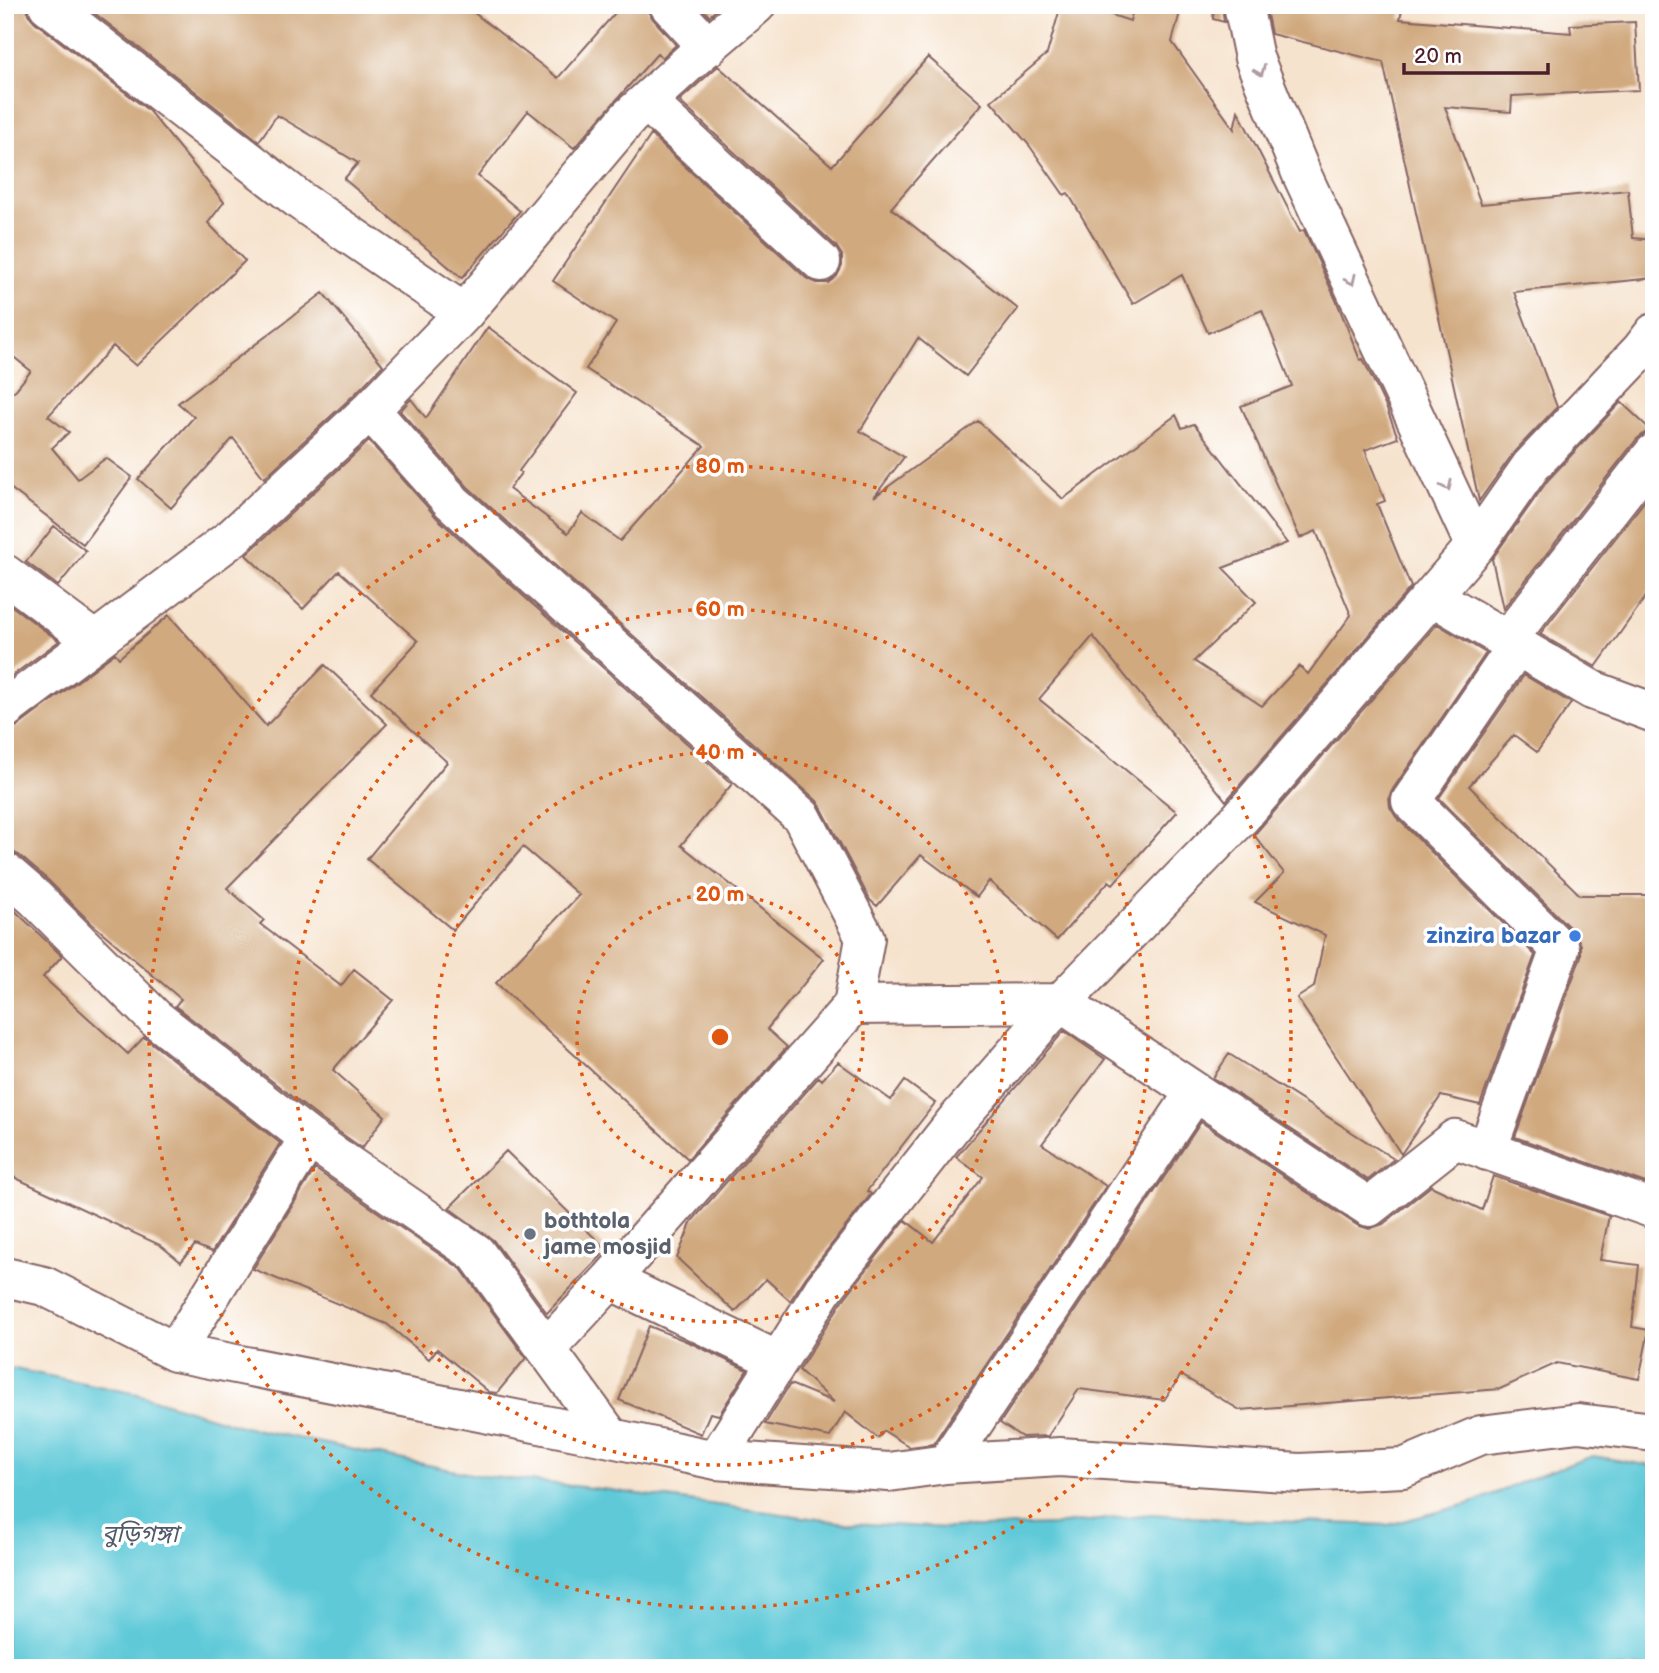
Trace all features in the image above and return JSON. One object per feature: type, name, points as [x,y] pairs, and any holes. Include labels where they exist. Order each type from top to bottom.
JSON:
[{"type":"street","points":[[48,5],[302,202],[464,313]]},
{"type":"street","points":[[669,5],[708,47]]},
{"type":"street","points":[[5,709],[233,537],[370,411],[464,313],[629,117],[756,5]]},
{"type":"street","points":[[1244,5],[1254,58],[1302,175],[1475,546]]},
{"type":"street","points":[[647,102],[821,262]]},
{"type":"street","points":[[716,1460],[823,1290],[955,1122],[1061,1003],[1241,817],[1475,546],[1531,466],[1654,333]]},
{"type":"street","points":[[370,411],[452,502],[802,817],[865,938],[853,1005],[546,1349]]},
{"type":"street","points":[[1488,1151],[1560,949],[1411,801],[1512,643],[1654,453]]},
{"type":"street","points":[[5,574],[95,641]]},
{"type":"street","points":[[1432,596],[1592,691],[1654,713]]},
{"type":"street","points":[[5,872],[34,897],[155,1018],[309,1138],[476,1253],[611,1438]]},
{"type":"street","points":[[853,1005],[1061,1003],[1369,1207],[1455,1139],[1654,1209]]},
{"type":"street","points":[[946,1464],[1195,1092]]},
{"type":"street","points":[[175,1352],[309,1138]]},
{"type":"street","points":[[5,1277],[44,1286],[175,1352],[716,1460],[889,1472],[946,1464],[1060,1457],[1300,1473],[1403,1468],[1481,1435],[1578,1423],[1654,1432]]},
{"type":"street","points":[[610,1280],[778,1361]]},
{"type":"water","name":"বুড়িগঙ্গা","points":[[5,1367],[137,1394],[244,1427],[476,1475],[610,1490],[846,1523],[949,1528],[1055,1525],[1151,1514],[1388,1525],[1472,1503],[1593,1456],[1653,1466],[1654,1668],[5,1668]]},
{"type":"building","points":[[5,5],[27,5],[28,14],[35,22],[148,110],[224,202],[208,223],[245,261],[136,366],[113,346],[48,416],[69,432],[52,448],[78,479],[106,458],[132,477],[83,544],[5,484],[5,386],[14,392],[31,371],[5,350]]},
{"type":"building","points":[[84,5],[464,5],[558,78],[622,5],[648,5],[653,19],[676,45],[662,58],[657,54],[574,148],[528,111],[478,176],[520,211],[462,278],[344,179],[358,163],[277,115],[259,141]]},
{"type":"building","points":[[699,5],[722,5],[709,16]]},
{"type":"building","points":[[1061,5],[1081,5],[1130,21],[1134,5],[1182,5],[1172,42],[1234,129],[1238,111],[1300,232],[1304,230],[1360,360],[1363,359],[1386,407],[1398,438],[1365,450],[1385,501],[1377,504],[1411,587],[1226,801],[1093,636],[1039,699],[1177,812],[1113,884],[1109,881],[1057,940],[989,881],[977,897],[921,855],[877,906],[870,900],[817,801],[468,487],[400,411],[411,399],[426,418],[488,327],[577,393],[519,471],[521,473],[509,489],[568,533],[582,513],[620,541],[704,446],[586,369],[616,323],[553,281],[651,135],[806,278],[817,283],[828,283],[837,276],[842,266],[842,255],[836,246],[679,101],[718,66],[832,166],[928,57],[982,104],[891,208],[1018,309],[966,376],[918,338],[860,431],[904,457],[874,497],[978,421],[1063,499],[1176,415],[1182,428],[1194,424],[1287,543],[1223,568],[1256,602],[1194,661],[1262,706],[1299,666],[1308,674],[1351,615],[1316,531],[1300,538],[1241,406],[1292,386],[1262,310],[1208,333],[1182,275],[1133,304],[1068,193],[1064,195],[1029,145],[991,101],[1047,54]]},
{"type":"building","points":[[1214,5],[1222,5],[1224,22],[1213,19]]},
{"type":"building","points":[[1265,5],[1403,5],[1400,19],[1571,33],[1570,25],[1635,22],[1639,90],[1512,96],[1511,112],[1445,107],[1481,204],[1628,190],[1633,238],[1654,240],[1654,278],[1514,292],[1557,407],[1515,451],[1479,501],[1383,62],[1271,34]]},
{"type":"building","points":[[323,293],[383,365],[264,478],[233,438],[171,508],[138,479],[194,417],[178,403]]},
{"type":"building","points":[[1621,402],[1653,432],[1645,433],[1637,439],[1503,609],[1492,559],[1548,480]]},
{"type":"building","points":[[369,441],[437,518],[732,784],[681,845],[824,959],[767,1029],[787,1047],[688,1159],[496,983],[579,895],[523,847],[453,930],[367,859],[447,762],[371,692],[418,641],[339,571],[303,609],[246,555]]},
{"type":"building","points":[[1654,489],[1654,585],[1596,667],[1540,634]]},
{"type":"building","points":[[54,526],[86,551],[58,586],[26,562]]},
{"type":"building","points":[[5,601],[59,641],[5,681]]},
{"type":"building","points":[[169,615],[266,726],[325,665],[387,724],[227,888],[264,920],[260,924],[341,986],[354,969],[393,1000],[333,1070],[385,1116],[362,1148],[175,1006],[181,999],[91,923],[19,855],[5,851],[5,730],[18,726],[115,653],[119,658]]},
{"type":"building","points":[[1437,624],[1486,653],[1393,789],[1389,797],[1390,807],[1396,817],[1535,955],[1480,1105],[1441,1096],[1401,1154],[1297,998],[1314,987],[1325,935],[1255,902],[1284,873],[1254,835]]},
{"type":"building","points":[[1524,675],[1571,703],[1537,752],[1514,735],[1469,786],[1580,895],[1654,895],[1654,1186],[1515,1137],[1581,956],[1581,945],[1575,933],[1439,798]]},
{"type":"building","points":[[5,901],[62,956],[43,977],[128,1054],[144,1037],[280,1143],[212,1252],[195,1245],[181,1262],[160,1245],[5,1173]]},
{"type":"building","points":[[1064,1031],[1105,1059],[1042,1144],[1106,1186],[933,1444],[910,1447],[884,1431],[878,1438],[845,1412],[830,1437],[765,1424],[790,1384],[834,1402],[799,1370],[841,1303],[905,1220],[933,1242],[983,1177],[956,1157]]},
{"type":"building","points":[[1229,1054],[1394,1159],[1368,1180],[1213,1078]]},
{"type":"building","points":[[838,1062],[891,1100],[905,1081],[935,1103],[867,1191],[871,1194],[790,1301],[766,1279],[735,1312],[677,1258],[692,1221],[819,1077],[822,1080]]},
{"type":"building","points":[[1201,1122],[1357,1225],[1369,1229],[1383,1224],[1431,1186],[1482,1210],[1493,1176],[1609,1216],[1600,1260],[1639,1265],[1632,1327],[1649,1330],[1639,1379],[1557,1363],[1500,1389],[1240,1410],[1181,1375],[1164,1400],[1079,1389],[1048,1436],[1022,1437],[1000,1423]]},
{"type":"building","points":[[506,1151],[607,1250],[547,1313],[493,1240],[449,1208]]},
{"type":"building","points":[[315,1169],[461,1269],[526,1358],[497,1393],[489,1392],[437,1349],[429,1359],[387,1324],[253,1269]]},
{"type":"building","name":"bothtola jame mosjid","points":[[649,1326],[747,1370],[719,1415],[710,1413],[701,1434],[619,1400]]},
{"type":"place","name":"zinzira bazar","points":[[1575,936]]},
{"type":"place","name":"bothtola jame mosjid","points":[[530,1234]]}]
